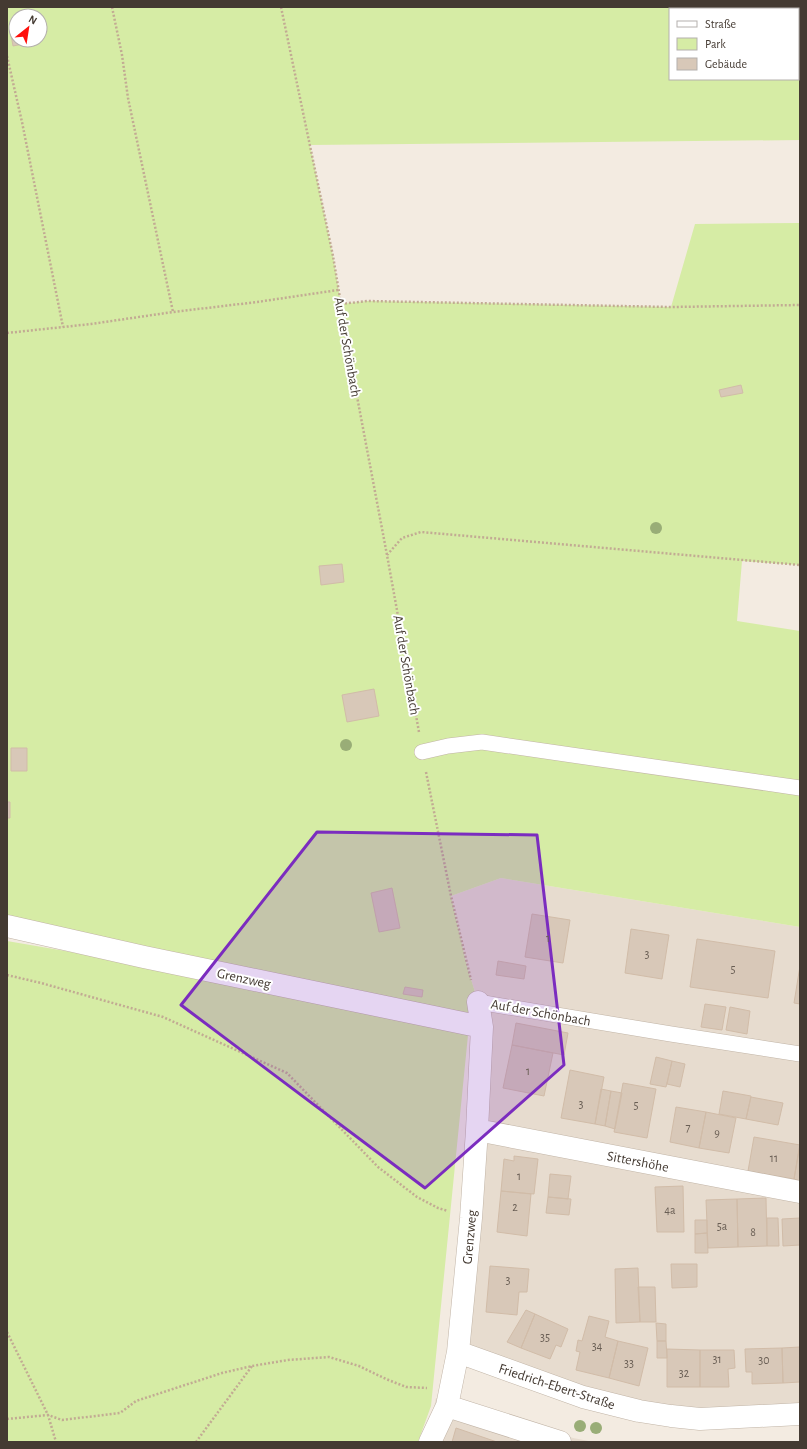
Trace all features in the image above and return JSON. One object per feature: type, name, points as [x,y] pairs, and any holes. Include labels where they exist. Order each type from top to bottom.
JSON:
[{"type":"street","name":"Grenzweg","points":[[7,926],[482,1027]]},
{"type":"street","name":"Grenzweg","points":[[430,1442],[449,1397],[458,1352],[471,1218],[477,1130],[482,1027],[478,1002]]},
{"type":"street","name":"Sittershöhe","points":[[477,1130],[800,1192]]},
{"type":"street","name":"Friedrich-Ebert-Straße","points":[[458,1352],[583,1397],[639,1411],[671,1416],[700,1418],[800,1414]]},
{"type":"street","points":[[449,1397],[560,1442]]},
{"type":"lane","points":[[422,752],[448,746],[482,742],[800,788]]},
{"type":"lane","name":"Auf der Schönbach","points":[[478,1002],[800,1054]]},
{"type":"path","points":[[112,7],[122,55],[128,98],[173,312]]},
{"type":"path","name":"Auf der Schönbach","points":[[281,7],[333,256],[422,752],[451,896],[467,966],[478,1002]]},
{"type":"path","points":[[7,56],[24,130],[64,327]]},
{"type":"path","points":[[7,333],[257,302],[338,290]]},
{"type":"path","points":[[341,304],[367,301],[672,307],[800,305]]},
{"type":"path","points":[[387,555],[402,538],[421,532],[800,565]]},
{"type":"path","points":[[7,975],[163,1017],[287,1073],[378,1167],[417,1197],[438,1208],[471,1218]]},
{"type":"path","points":[[7,1332],[48,1415],[56,1442]]},
{"type":"path","points":[[7,1419],[48,1415],[62,1420],[120,1413],[136,1401],[222,1373],[288,1360],[329,1357],[359,1366],[406,1387],[449,1397]]},
{"type":"path","points":[[196,1442],[252,1366]]},
{"type":"highlighted area","points":[[317,832],[537,835],[564,1065],[425,1188],[181,1005]]},
{"type":"shaded area","points":[[501,878],[800,927],[800,1414],[700,1419],[458,1352],[478,1002],[467,966],[451,896]]},
{"type":"shaded area","points":[[436,1398],[573,1438],[594,1442],[427,1442]]},
{"type":"green space","points":[[7,7],[800,7],[800,140],[310,145],[333,256],[341,304],[367,301],[671,307],[695,224],[800,223],[800,565],[742,561],[737,621],[800,631],[800,927],[501,878],[451,896],[467,966],[478,1002],[469,1025],[431,1406],[418,1442],[7,1442],[7,941],[328,996],[7,926]]},
{"type":"building","points":[[741,385],[743,393],[721,397],[719,390]]},
{"type":"building","points":[[342,564],[344,582],[321,585],[319,566]]},
{"type":"building","points":[[374,689],[379,716],[347,722],[342,695]]},
{"type":"building","points":[[11,748],[27,748],[27,771],[11,771]]},
{"type":"building","points":[[7,802],[10,802],[10,818],[7,818]]},
{"type":"building","points":[[392,888],[400,928],[379,932],[371,893]]},
{"type":"building","points":[[532,914],[570,920],[563,963],[525,957]]},
{"type":"building","points":[[631,929],[669,935],[662,979],[625,973]]},
{"type":"building","points":[[697,939],[775,951],[768,998],[690,987]]},
{"type":"building","points":[[498,961],[526,966],[524,979],[496,975]]},
{"type":"building","points":[[800,966],[800,1004],[794,1003]]},
{"type":"building","points":[[405,987],[423,990],[422,997],[403,994]]},
{"type":"building","points":[[705,1004],[726,1007],[722,1030],[701,1027]]},
{"type":"building","points":[[730,1007],[750,1011],[747,1034],[726,1030]]},
{"type":"building","points":[[516,1023],[568,1033],[564,1055],[512,1045]]},
{"type":"building","points":[[512,1045],[553,1053],[544,1096],[503,1088]]},
{"type":"building","points":[[656,1057],[672,1061],[666,1087],[650,1084]]},
{"type":"building","points":[[672,1061],[685,1064],[680,1087],[667,1084]]},
{"type":"building","points":[[570,1070],[604,1077],[595,1124],[561,1118]]},
{"type":"building","points":[[623,1083],[656,1089],[647,1138],[614,1132]]},
{"type":"building","points":[[601,1089],[611,1091],[605,1126],[595,1124]]},
{"type":"building","points":[[611,1091],[622,1093],[615,1129],[605,1126]]},
{"type":"building","points":[[723,1091],[751,1096],[746,1119],[719,1114]]},
{"type":"building","points":[[751,1097],[783,1103],[778,1125],[746,1119]]},
{"type":"building","points":[[676,1107],[706,1112],[699,1148],[670,1142]]},
{"type":"building","points":[[706,1112],[736,1118],[729,1153],[699,1148]]},
{"type":"building","points":[[754,1137],[800,1145],[794,1179],[748,1171]]},
{"type":"building","points":[[800,1143],[800,1181],[794,1179]]},
{"type":"building","points":[[514,1156],[538,1159],[534,1194],[501,1191],[504,1159],[514,1161]]},
{"type":"building","points":[[550,1174],[571,1176],[568,1199],[548,1197]]},
{"type":"building","points":[[683,1186],[684,1232],[657,1232],[655,1187]]},
{"type":"building","points":[[501,1191],[531,1194],[527,1236],[497,1232]]},
{"type":"building","points":[[548,1197],[571,1199],[569,1215],[546,1213]]},
{"type":"building","points":[[766,1198],[767,1246],[738,1247],[737,1199]]},
{"type":"building","points":[[737,1199],[738,1247],[708,1248],[706,1200]]},
{"type":"building","points":[[767,1218],[778,1218],[779,1246],[767,1246]]},
{"type":"building","points":[[800,1218],[800,1245],[783,1246],[782,1219]]},
{"type":"building","points":[[695,1220],[707,1220],[707,1233],[695,1234]]},
{"type":"building","points":[[707,1233],[708,1253],[695,1253],[695,1234]]},
{"type":"building","points":[[671,1264],[697,1264],[697,1287],[672,1288]]},
{"type":"building","points":[[490,1266],[529,1269],[527,1292],[519,1292],[517,1315],[486,1312]]},
{"type":"building","points":[[638,1268],[640,1322],[616,1323],[615,1269]]},
{"type":"building","points":[[638,1287],[655,1287],[656,1322],[640,1322]]},
{"type":"building","points":[[526,1310],[535,1314],[521,1348],[507,1342]]},
{"type":"building","points":[[535,1314],[568,1329],[561,1347],[556,1345],[550,1359],[521,1348]]},
{"type":"building","points":[[589,1316],[609,1321],[605,1337],[618,1341],[609,1378],[576,1370],[580,1352],[576,1351],[578,1340],[582,1341]]},
{"type":"building","points":[[656,1323],[666,1324],[666,1341],[657,1341]]},
{"type":"building","points":[[618,1341],[648,1348],[639,1386],[609,1378]]},
{"type":"building","points":[[657,1341],[666,1341],[667,1358],[657,1358]]},
{"type":"building","points":[[800,1347],[800,1382],[783,1383],[782,1348]]},
{"type":"building","points":[[782,1348],[783,1383],[752,1384],[752,1372],[746,1372],[745,1349]]},
{"type":"building","points":[[667,1349],[700,1350],[700,1387],[667,1387]]},
{"type":"building","points":[[700,1350],[734,1350],[735,1368],[728,1369],[729,1387],[700,1387]]},
{"type":"building","points":[[456,1428],[497,1442],[452,1442]]}]
